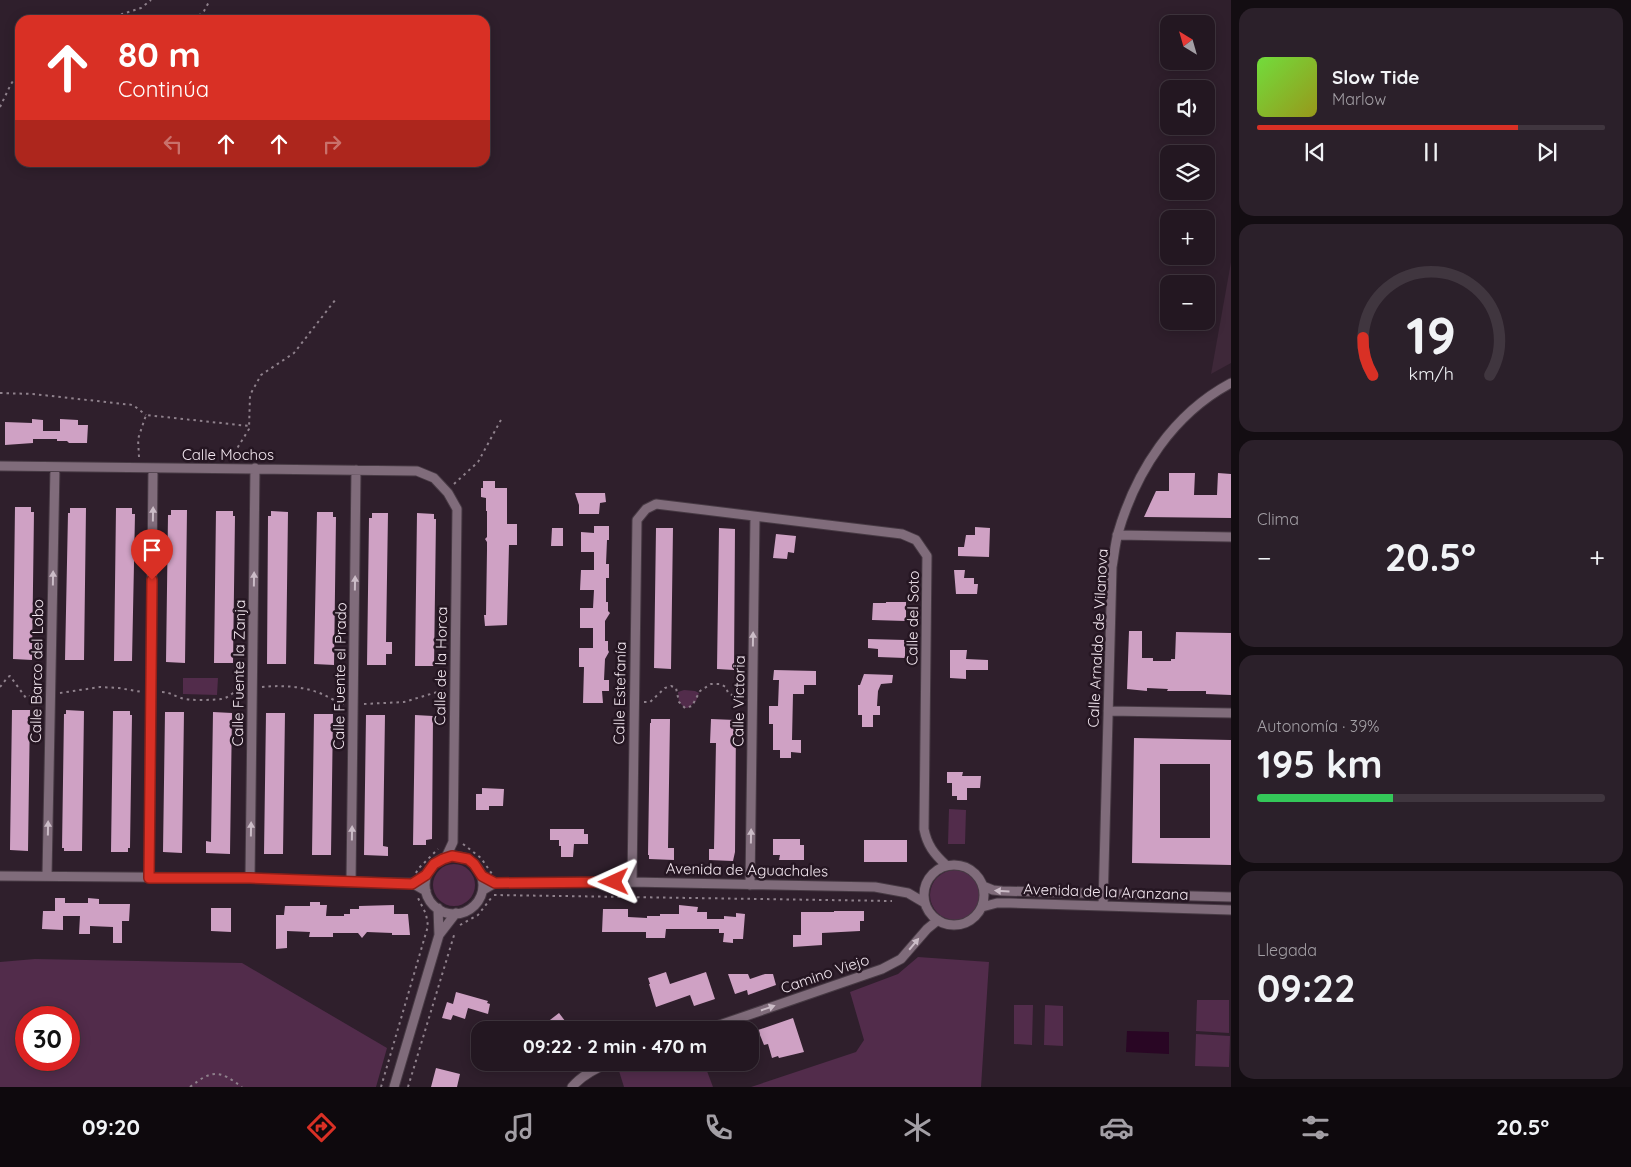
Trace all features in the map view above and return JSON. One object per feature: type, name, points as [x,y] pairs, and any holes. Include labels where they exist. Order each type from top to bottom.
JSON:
[{"type":"street","name":"Calle Arnaldo de Vilanova","points":[[1103,906],[1112,567],[1117,535],[1140,476],[1160,446],[1180,421],[1206,398],[1231,383]]},
{"type":"street","name":"Calle Mochos","points":[[0,466],[153,469],[255,468],[417,472],[434,478],[448,493]]},
{"type":"street","name":"Calle Barco del Lobo","points":[[47,876],[55,466]]},
{"type":"street","name":"Calle Fuente la Zanja","points":[[250,878],[255,468]]},
{"type":"street","points":[[149,878],[153,469]]},
{"type":"street","name":"Calle Fuente el Prado","points":[[352,882],[356,470]]},
{"type":"street","name":"Calle de la Horca","points":[[448,493],[457,509],[454,842],[460,857]]},
{"type":"street","name":"Calle del Soto","points":[[646,509],[656,504],[902,534],[916,540],[927,556],[924,829],[926,839],[932,851],[936,871]]},
{"type":"street","name":"Calle Estefanía","points":[[632,882],[637,520],[646,509]]},
{"type":"street","name":"Calle Victoria","points":[[750,885],[755,517]]},
{"type":"street","points":[[1117,535],[1231,537]]},
{"type":"street","points":[[1108,711],[1231,713]]},
{"type":"street","name":"Calle de la Horca","points":[[446,858],[454,842]]},
{"type":"street","name":"Calle del Soto","points":[[932,851],[946,866]]},
{"type":"street","points":[[412,884],[426,875],[434,864],[446,858],[460,857],[474,864],[482,876],[483,890],[478,901],[472,907],[464,912],[456,913],[438,908],[431,902],[426,891],[426,875]]},
{"type":"street","points":[[954,865],[968,868],[977,875],[983,886],[984,898],[982,907],[974,917],[962,924],[952,925],[938,920],[930,913],[925,904],[925,889],[930,877],[936,871],[946,866],[954,865]]},
{"type":"street","points":[[0,876],[250,878],[412,884],[426,891]]},
{"type":"street","name":"Avenida de Aguachales","points":[[482,876],[495,883],[632,882],[875,887],[906,893],[925,904]]},
{"type":"street","name":"Avenida de Aguachales","points":[[483,890],[495,883]]},
{"type":"street","name":"Avenida de la Aranzana","points":[[983,886],[1002,891],[1231,897]]},
{"type":"street","name":"Avenida de Aguachales","points":[[906,893],[925,889]]},
{"type":"street","name":"Avenida de la Aranzana","points":[[982,907],[997,903],[1231,910]]},
{"type":"street","points":[[394,1087],[439,935],[438,908]]},
{"type":"street","points":[[439,935],[456,913]]},
{"type":"street","name":"Camino Viejo","points":[[731,1021],[882,969],[901,959],[927,929],[938,920]]},
{"type":"street","points":[[572,1087],[579,1078],[592,1071]]},
{"type":"path","points":[[121,15],[141,8],[151,0]]},
{"type":"path","points":[[200,15],[210,0]]},
{"type":"path","points":[[0,106],[15,78]]},
{"type":"path","points":[[231,468],[233,455],[249,429],[250,395],[261,375],[294,353],[336,299]]},
{"type":"path","points":[[0,393],[33,394],[132,405],[146,415],[249,426]]},
{"type":"path","points":[[140,468],[138,439],[146,415]]},
{"type":"path","points":[[448,493],[456,481],[478,462],[502,418]]},
{"type":"path","points":[[0,688],[10,676],[26,698],[31,696],[35,689],[41,694],[50,694],[100,687],[141,692],[167,692],[183,699],[220,699],[227,698],[239,688],[273,686],[306,689],[320,693],[342,704],[404,702],[443,690],[455,689]]},
{"type":"path","points":[[634,702],[650,702],[665,688],[670,686],[676,688],[679,702],[685,708],[692,706],[700,691],[711,684],[720,684],[726,687],[728,693],[732,695],[752,696]]},
{"type":"path","points":[[381,1087],[428,926],[426,914],[415,895],[412,884],[418,869],[432,853],[442,846],[454,842],[464,845],[481,858],[492,873],[495,883],[493,895],[478,915],[459,926],[454,934],[408,1087]]},
{"type":"path","points":[[493,895],[900,901],[906,893]]},
{"type":"path","points":[[190,1087],[205,1077],[219,1073],[242,1087]]},
{"type":"shaded area","points":[[1231,262],[1231,363],[1211,374]]},
{"type":"shaded area","points":[[183,678],[218,678],[217,695],[183,694]]},
{"type":"shaded area","points":[[684,690],[699,693],[696,701],[688,708],[685,708],[679,702],[678,692]]},
{"type":"shaded area","points":[[949,809],[966,810],[965,844],[948,844]]},
{"type":"shaded area","points":[[454,864],[469,870],[475,885],[469,900],[454,906],[439,900],[433,885],[439,870]]},
{"type":"shaded area","points":[[950,870],[960,870],[973,877],[980,890],[980,900],[973,913],[960,920],[950,920],[941,916],[934,909],[930,900],[930,890],[934,881],[941,874]]},
{"type":"shaded area","points":[[918,957],[989,962],[981,1087],[751,1087],[856,1052],[864,1040],[850,992],[898,974]]},
{"type":"shaded area","points":[[35,959],[242,963],[387,1048],[376,1087],[0,1087],[0,962]]},
{"type":"shaded area","points":[[1197,1000],[1229,1000],[1229,1033],[1196,1031]]},
{"type":"shaded area","points":[[1014,1005],[1033,1005],[1032,1045],[1014,1044]]},
{"type":"shaded area","points":[[1045,1005],[1063,1006],[1063,1046],[1044,1045]]},
{"type":"shaded area","points":[[1127,1031],[1169,1032],[1169,1054],[1126,1052]]},
{"type":"shaded area","points":[[1196,1034],[1230,1036],[1229,1067],[1195,1066]]},
{"type":"shaded area","points":[[619,1071],[707,1071],[713,1087],[624,1087]]},
{"type":"building","points":[[32,419],[43,420],[43,431],[60,431],[60,419],[78,420],[78,425],[88,425],[87,443],[69,443],[67,441],[57,441],[57,439],[33,439],[33,443],[5,445],[5,422],[32,423]]},
{"type":"building","points":[[1169,473],[1195,473],[1194,495],[1217,495],[1218,473],[1231,474],[1231,518],[1144,517],[1156,491],[1169,491]]},
{"type":"building","points":[[483,481],[495,481],[495,488],[507,488],[507,524],[517,524],[517,545],[509,545],[507,625],[485,626],[487,542],[485,539],[487,537],[487,511],[486,498],[481,497]]},
{"type":"building","points":[[575,493],[605,493],[606,502],[600,503],[599,514],[579,514],[579,505]]},
{"type":"building","points":[[15,507],[31,507],[31,512],[34,512],[32,660],[13,659]]},
{"type":"building","points":[[70,508],[86,508],[84,660],[65,660],[68,513],[70,513]]},
{"type":"building","points":[[116,508],[132,508],[132,514],[135,514],[132,661],[114,661]]},
{"type":"building","points":[[171,510],[187,510],[185,663],[166,662],[168,515],[171,515]]},
{"type":"building","points":[[216,511],[233,511],[233,516],[235,516],[233,663],[214,663]]},
{"type":"building","points":[[271,511],[288,512],[286,664],[267,664],[268,516],[271,516]]},
{"type":"building","points":[[317,512],[333,512],[333,517],[336,517],[334,665],[314,664]]},
{"type":"building","points":[[372,513],[388,513],[386,642],[392,642],[392,654],[386,654],[386,665],[367,665],[369,518],[372,518]]},
{"type":"building","points":[[417,513],[434,514],[434,519],[436,519],[434,666],[415,666]]},
{"type":"building","points":[[594,526],[609,526],[606,564],[609,564],[609,578],[606,578],[606,602],[608,602],[608,611],[610,613],[605,621],[605,641],[608,641],[609,652],[605,659],[604,680],[609,680],[609,691],[602,691],[603,703],[583,703],[584,667],[579,667],[579,648],[593,648],[593,628],[580,628],[580,608],[593,608],[594,590],[580,590],[581,570],[594,570],[594,552],[581,552],[581,532],[594,533]]},
{"type":"building","points":[[975,527],[990,528],[989,557],[958,556],[958,547],[964,547],[966,535],[975,535]]},
{"type":"building","points":[[552,528],[563,528],[563,546],[551,546]]},
{"type":"building","points":[[656,528],[673,528],[671,669],[654,668]]},
{"type":"building","points":[[719,528],[735,529],[734,670],[717,669]]},
{"type":"building","points":[[776,534],[796,536],[794,553],[788,552],[787,559],[773,558]]},
{"type":"building","points":[[954,570],[965,570],[964,578],[974,578],[974,584],[978,584],[977,594],[956,594]]},
{"type":"building","points":[[906,602],[906,621],[872,620],[873,603]]},
{"type":"building","points":[[1129,631],[1142,631],[1142,658],[1153,658],[1153,661],[1171,661],[1171,659],[1175,659],[1176,632],[1231,633],[1231,695],[1206,694],[1206,691],[1167,691],[1168,689],[1147,688],[1147,691],[1127,689]]},
{"type":"building","points":[[868,639],[905,640],[905,658],[878,657],[878,649],[868,648]]},
{"type":"building","points":[[950,650],[967,650],[966,659],[988,660],[988,670],[966,670],[966,679],[950,678]]},
{"type":"building","points":[[774,670],[816,671],[816,685],[804,685],[804,694],[793,694],[792,740],[801,740],[801,753],[791,752],[791,758],[780,758],[780,750],[773,750],[773,724],[769,724],[769,706],[778,706],[779,680],[773,680]]},
{"type":"building","points":[[864,674],[893,675],[892,683],[881,684],[878,691],[877,706],[880,706],[880,715],[873,715],[873,727],[862,727],[862,715],[858,715],[858,685],[860,685]]},
{"type":"building","points":[[12,710],[30,710],[28,851],[10,850]]},
{"type":"building","points":[[66,710],[84,711],[82,851],[64,851],[64,848],[62,848],[64,714],[66,714]]},
{"type":"building","points":[[113,711],[130,711],[130,715],[132,715],[130,848],[128,848],[128,852],[111,852]]},
{"type":"building","points":[[165,712],[184,712],[182,853],[163,852]]},
{"type":"building","points":[[213,712],[232,713],[230,854],[206,853],[206,841],[211,842]]},
{"type":"building","points":[[266,713],[285,713],[283,854],[264,854]]},
{"type":"building","points":[[314,714],[333,714],[331,855],[312,855]]},
{"type":"building","points":[[366,715],[385,715],[383,846],[388,847],[388,856],[364,855]]},
{"type":"building","points":[[415,715],[433,716],[432,839],[426,840],[426,845],[413,845]]},
{"type":"building","points":[[651,719],[670,719],[668,848],[674,848],[674,860],[649,859],[648,855]]},
{"type":"building","points":[[711,719],[735,720],[736,724],[735,852],[733,861],[709,860],[709,849],[714,849],[716,743],[710,743]]},
{"type":"building","points":[[1134,738],[1231,740],[1231,865],[1132,863]],"holes":[[[1160,764],[1210,764],[1210,838],[1160,838]]]},
{"type":"building","points":[[947,772],[963,772],[962,776],[981,776],[980,788],[967,788],[967,800],[957,800],[957,796],[952,796],[952,783],[947,783]]},
{"type":"building","points":[[482,788],[504,789],[503,806],[489,806],[489,810],[476,810],[476,794],[482,794]]},
{"type":"building","points":[[550,829],[584,829],[584,834],[588,834],[588,844],[574,844],[573,857],[561,857],[559,840],[550,840]]},
{"type":"building","points":[[773,839],[800,839],[800,845],[804,845],[804,860],[779,860],[780,855],[773,855]]},
{"type":"building","points":[[864,840],[907,840],[907,862],[864,862]]},
{"type":"building","points":[[55,898],[65,898],[65,903],[88,903],[88,898],[99,899],[99,904],[130,904],[129,921],[122,921],[122,943],[113,943],[113,927],[90,926],[90,934],[79,934],[80,916],[63,916],[63,930],[42,929],[43,911],[55,911]]},
{"type":"building","points":[[310,902],[320,902],[320,905],[327,905],[326,916],[344,916],[344,914],[350,914],[350,909],[359,909],[359,906],[394,905],[394,914],[408,914],[410,935],[367,932],[362,938],[358,933],[333,933],[333,937],[309,937],[310,932],[287,931],[287,948],[276,949],[276,915],[284,915],[285,906],[310,906]]},
{"type":"building","points":[[679,905],[698,907],[697,912],[707,912],[707,919],[724,919],[724,916],[736,917],[736,913],[745,914],[743,939],[733,939],[733,943],[723,942],[724,933],[719,933],[719,929],[666,929],[665,938],[646,938],[646,932],[602,932],[603,909],[628,909],[628,917],[647,918],[647,916],[660,916],[660,914],[679,914]]},
{"type":"building","points":[[211,908],[231,908],[231,932],[211,931]]},
{"type":"building","points":[[864,911],[864,921],[860,921],[860,931],[822,933],[822,945],[793,947],[793,935],[801,935],[801,912]]},
{"type":"building","points":[[666,972],[670,984],[706,972],[715,999],[694,1006],[690,995],[656,1007],[648,978]]},
{"type":"building","points":[[728,974],[748,974],[750,979],[765,974],[773,974],[776,985],[748,995],[747,990],[735,994]]},
{"type":"building","points":[[456,992],[488,1001],[487,1003],[490,1004],[488,1014],[468,1008],[465,1019],[453,1015],[451,1020],[442,1018],[447,1002],[453,1004]]},
{"type":"building","points":[[559,1013],[565,1021],[549,1021]]},
{"type":"building","points":[[793,1018],[804,1052],[772,1058],[768,1044],[764,1045],[759,1030]]},
{"type":"building","points":[[436,1068],[460,1074],[457,1087],[431,1087]]},
{"type":"route","points":[[152,580],[149,878],[250,878],[412,884],[426,875],[434,864],[452,856],[468,859],[482,876],[495,883],[614,882]]}]
